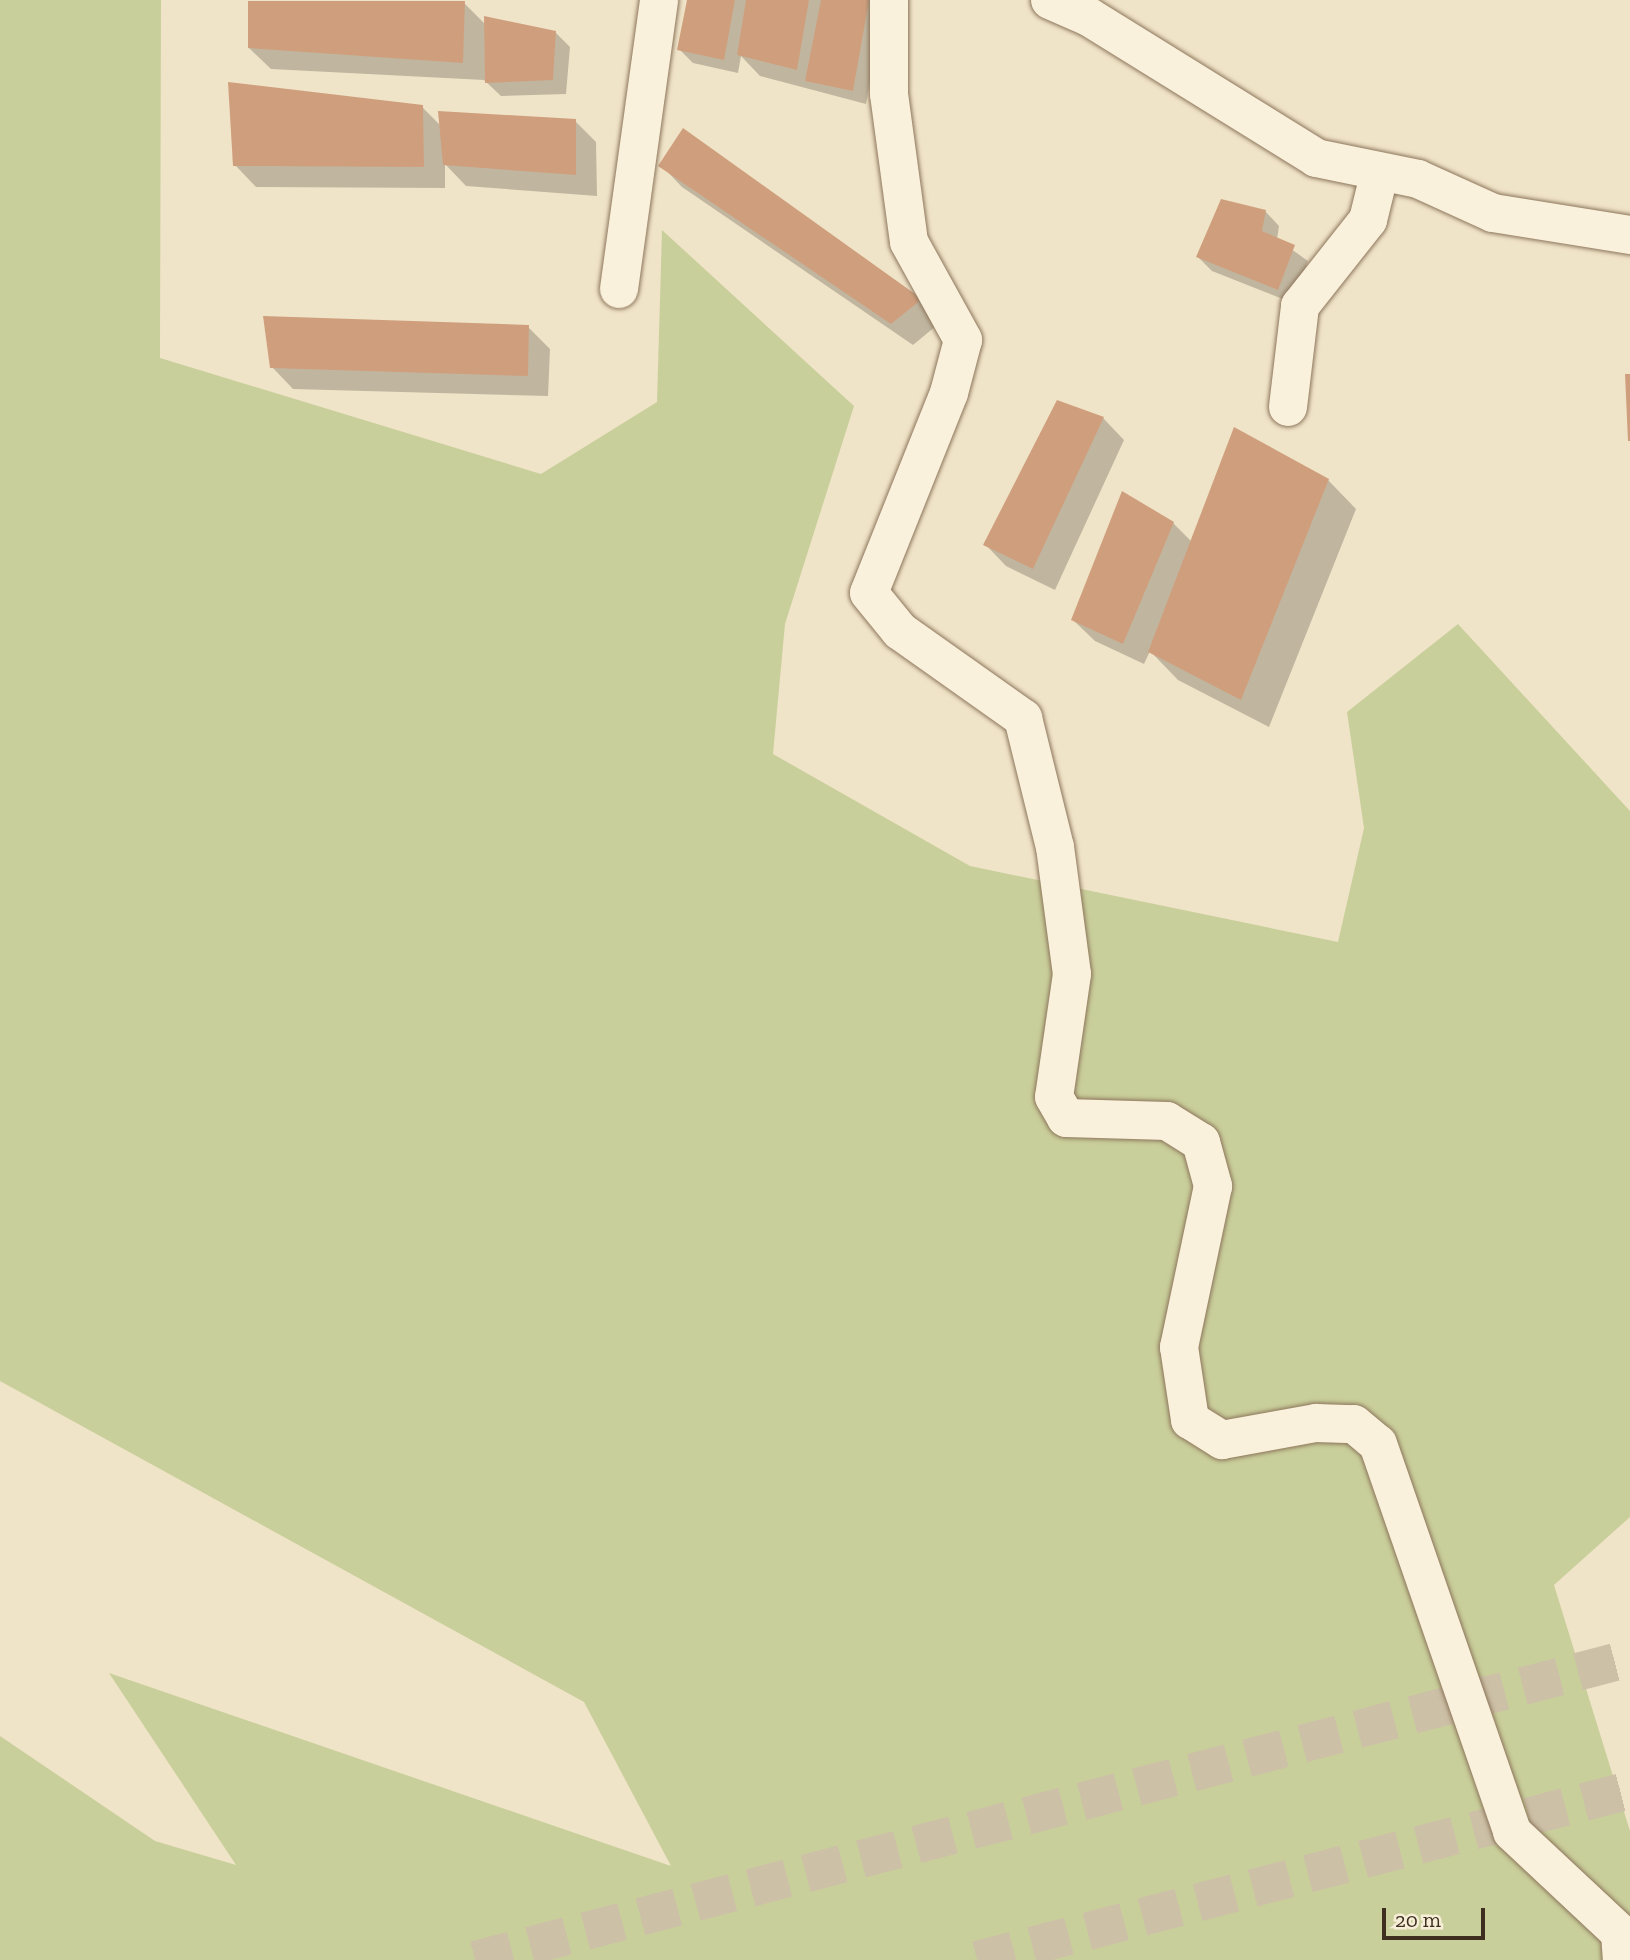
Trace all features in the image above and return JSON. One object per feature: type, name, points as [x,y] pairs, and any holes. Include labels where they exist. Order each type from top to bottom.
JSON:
[{"type":"street","points":[[618,289],[659,0]]},
{"type":"street","points":[[889,0],[889,94],[909,242],[963,340],[869,593],[900,631],[1023,718],[1055,847],[1072,974],[1054,1097],[1066,1118],[1167,1121],[1201,1142],[1213,1186],[1179,1347],[1190,1420],[1222,1440],[1316,1423],[1354,1424],[1378,1444],[1512,1832],[1620,1933],[1622,1960]]},
{"type":"street","points":[[1050,0],[1089,17],[1316,158],[1418,180],[1493,213],[1630,235]]},
{"type":"street","points":[[1288,407],[1300,306],[1368,220],[1380,172]]},
{"type":"green space","points":[[0,0],[161,0],[160,358],[541,474],[657,402],[662,230],[854,406],[785,624],[773,754],[970,866],[1338,942],[1364,828],[1347,712],[1458,624],[1630,811],[1630,1517],[1554,1585],[1630,1831],[1630,1960],[0,1960],[0,1736],[155,1841],[236,1865],[109,1673],[671,1866],[584,1702],[0,1381]]},
{"type":"building","points":[[687,0],[735,0],[724,60],[677,50]]},
{"type":"building","points":[[746,0],[809,0],[797,70],[737,55]]},
{"type":"building","points":[[821,0],[869,0],[853,91],[805,81]]},
{"type":"building","points":[[248,1],[465,1],[463,63],[248,48]]},
{"type":"building","points":[[484,16],[556,31],[553,80],[485,83]]},
{"type":"building","points":[[228,82],[423,105],[424,167],[233,166]]},
{"type":"building","points":[[438,111],[576,119],[576,175],[443,165]]},
{"type":"building","points":[[683,128],[922,299],[891,324],[658,166]]},
{"type":"building","points":[[1221,199],[1266,210],[1262,231],[1295,245],[1278,290],[1196,257]]},
{"type":"building","points":[[263,316],[529,325],[528,376],[270,368]]},
{"type":"building","points":[[1625,374],[1630,374],[1630,441],[1628,441]]},
{"type":"building","points":[[1057,400],[1104,417],[1033,569],[983,545]]},
{"type":"building","points":[[1234,427],[1329,479],[1241,700],[1148,652]]},
{"type":"building","points":[[1122,491],[1174,522],[1123,644],[1071,620]]},
{"type":"tunnel","points":[[475,1960],[1630,1658]]},
{"type":"tunnel","points":[[977,1960],[1630,1790]]}]
